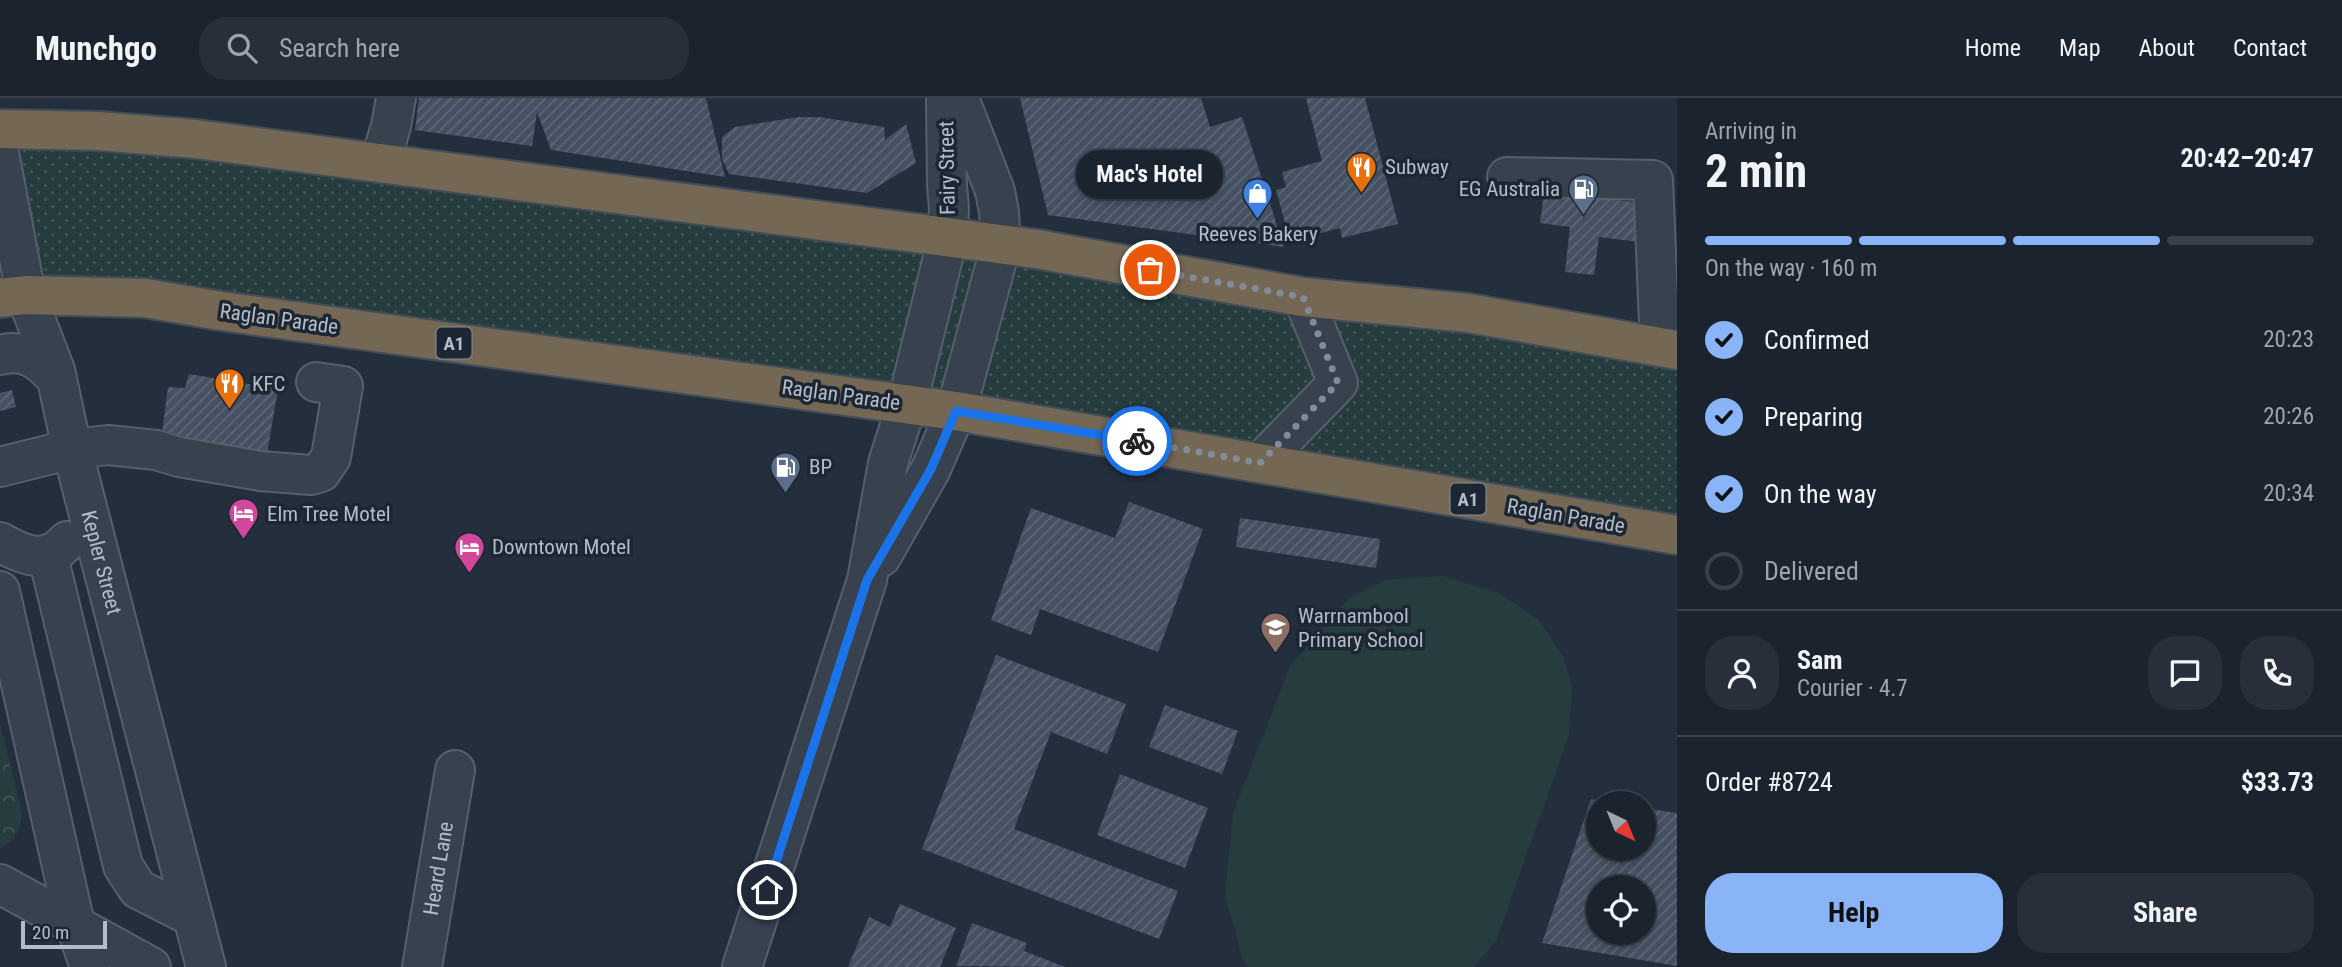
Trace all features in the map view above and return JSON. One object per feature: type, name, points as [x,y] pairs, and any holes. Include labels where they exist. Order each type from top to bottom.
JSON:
[{"type":"highway","points":[[0,129],[98,131],[196,139],[948,237],[1303,297],[1468,313],[1671,349]]},
{"type":"highway","name":"Raglan Parade","points":[[13,297],[145,298],[221,311],[956,411],[1677,535]]},
{"type":"street","points":[[380,163],[396,98]]},
{"type":"street","name":"Fairy Street","points":[[867,580],[888,463],[907,404],[948,237],[946,98]]},
{"type":"street","name":"Fairy Street","points":[[867,580],[931,469],[956,411],[1001,245],[995,191],[959,98]]},
{"type":"street","name":"Kepler Street","points":[[0,159],[13,297],[57,380],[86,505],[206,967]]},
{"type":"street","points":[[1507,177],[1653,180],[1659,323],[1671,349]]},
{"type":"street","points":[[1260,463],[1338,383],[1303,297]]},
{"type":"street","points":[[0,355],[26,354],[41,363],[57,380]]},
{"type":"street","points":[[0,467],[72,449],[108,445],[156,450],[179,457],[260,471],[311,475],[321,471],[331,457],[343,386],[316,382]]},
{"type":"street","points":[[0,542],[22,553],[48,556],[60,550],[67,542],[86,505]]},
{"type":"street","points":[[48,556],[123,866],[138,889],[193,917]]},
{"type":"street","points":[[742,967],[867,580]]},
{"type":"street","points":[[0,591],[75,924],[90,967]]},
{"type":"street","points":[[51,811],[96,755]]},
{"type":"street","name":"Heard Lane","points":[[422,967],[455,770]]},
{"type":"street","points":[[0,884],[151,967]]},
{"type":"green space","points":[[0,129],[1677,350],[1677,535],[1006,419],[0,298]]},
{"type":"green space","points":[[1443,576],[1500,594],[1538,619],[1564,658],[1572,688],[1569,735],[1496,941],[1474,967],[1248,967],[1242,957],[1225,894],[1233,813],[1290,666],[1348,599],[1385,580]]},
{"type":"green space","points":[[0,724],[21,815],[14,837],[0,848]]},
{"type":"building","points":[[419,98],[706,98],[725,177],[551,150],[537,112],[532,146],[415,130]]},
{"type":"building","points":[[1020,98],[1201,98],[1210,127],[1242,117],[1284,247],[1048,215]]},
{"type":"building","points":[[1306,98],[1365,98],[1398,224],[1342,238],[1340,228],[1290,241],[1276,190],[1286,187],[1282,172],[1322,161]]},
{"type":"building","points":[[799,117],[819,117],[884,127],[885,140],[906,124],[916,163],[867,193],[729,174],[722,159],[722,137],[735,127]]},
{"type":"building","points":[[1544,193],[1645,203],[1640,242],[1599,237],[1594,275],[1565,272],[1570,227],[1540,223]]},
{"type":"building","points":[[189,374],[278,389],[267,454],[197,445],[162,433],[168,387],[185,388]]},
{"type":"building","points":[[12,390],[16,407],[0,411],[0,393]]},
{"type":"building","points":[[1129,502],[1203,529],[1158,652],[1040,609],[1031,635],[991,620],[1031,508],[1115,538]]},
{"type":"building","points":[[1240,518],[1380,539],[1376,568],[1236,547]]},
{"type":"building","points":[[996,655],[1126,704],[1107,754],[1051,732],[1014,829],[1178,891],[1159,939],[922,849]]},
{"type":"building","points":[[1165,705],[1238,731],[1222,774],[1149,747]]},
{"type":"building","points":[[1120,774],[1208,808],[1185,868],[1097,835]]},
{"type":"building","points":[[1656,810],[1677,813],[1677,966],[1542,943],[1586,814],[1586,861],[1656,861]]},
{"type":"building","points":[[900,904],[956,928],[940,967],[848,967],[869,917],[890,927]]},
{"type":"building","points":[[972,923],[1027,943],[1024,951],[1065,967],[956,966]]},
{"type":"way so far","points":[[1137,441],[1260,463],[1338,383],[1303,297],[1150,270]]},
{"type":"place","name":"Subway","points":[[1362,194]]},
{"type":"place","name":"EG Australia","points":[[1583,216]]},
{"type":"place","name":"Reeves Bakery","points":[[1258,221]]},
{"type":"place","name":"Mac's Hotel","points":[[1150,270]]},
{"type":"place","name":"KFC","points":[[229,411]]},
{"type":"place","name":"BP","points":[[786,494]]},
{"type":"place","name":"Elm Tree Motel","points":[[244,541]]},
{"type":"place","name":"Downtown Motel","points":[[469,574]]},
{"type":"place","name":"Warrnambool Primary School","points":[[1275,655]]},
{"type":"route","points":[[767,890],[867,580],[931,469],[956,411],[1137,441]]}]
